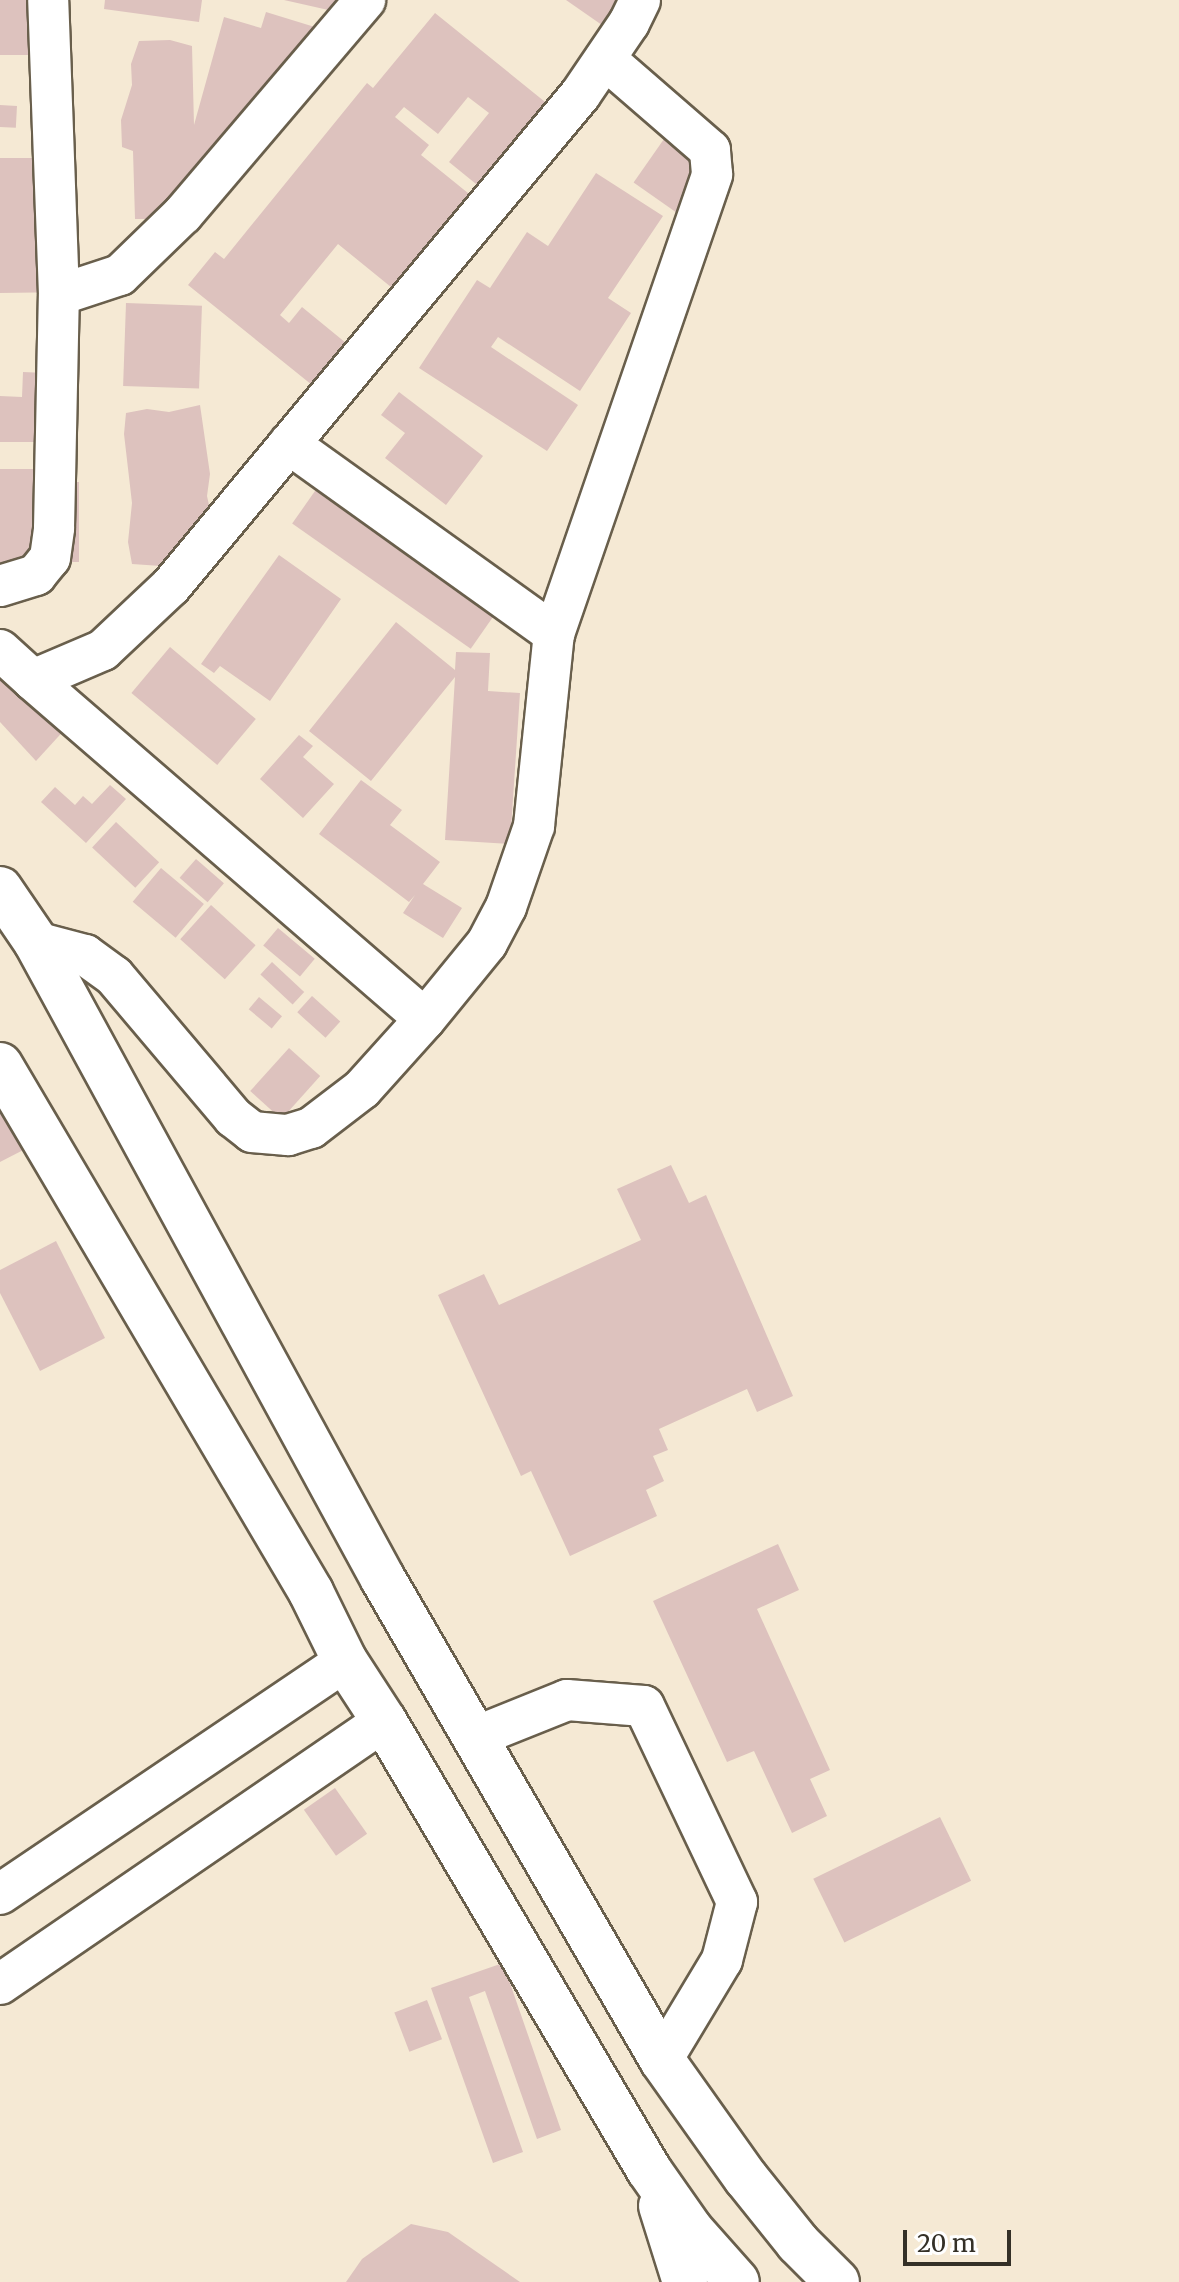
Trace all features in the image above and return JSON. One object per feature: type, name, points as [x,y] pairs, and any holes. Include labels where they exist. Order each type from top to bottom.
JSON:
[{"type":"highway","points":[[0,889],[36,942],[383,1579],[662,2060],[746,2178],[798,2243],[837,2282]]},
{"type":"highway","points":[[0,1065],[311,1592],[345,1661],[384,1721],[649,2170],[691,2230],[737,2282]]},
{"type":"highway","points":[[649,2170],[685,2282]]},
{"type":"street","points":[[0,586],[36,575],[50,558],[54,528],[59,295],[48,0]]},
{"type":"street","points":[[59,295],[120,275],[141,255],[183,214],[365,0]]},
{"type":"street","points":[[33,680],[103,650],[171,586],[580,95],[640,0]]},
{"type":"street","points":[[36,942],[85,955],[114,976],[233,1117],[252,1132],[288,1135],[311,1128],[362,1089],[487,943],[506,907],[534,826],[554,634],[712,174],[710,150],[605,59]]},
{"type":"street","points":[[289,444],[554,634]]},
{"type":"street","points":[[0,650],[425,1019]]},
{"type":"street","points":[[0,1894],[345,1661]]},
{"type":"street","points":[[475,1737],[567,1700],[644,1706],[737,1902],[722,1960],[662,2060]]},
{"type":"street","points":[[0,1984],[384,1721]]},
{"type":"building","points":[[0,0],[48,0],[48,55],[0,55]]},
{"type":"building","points":[[105,0],[202,0],[199,22],[104,9]]},
{"type":"building","points":[[284,0],[359,0],[355,16]]},
{"type":"building","points":[[566,0],[634,0],[612,32]]},
{"type":"building","points":[[266,12],[318,28],[254,129],[227,130],[228,141],[177,219],[135,219],[133,151],[122,147],[121,120],[132,85],[131,64],[139,41],[170,40],[192,46],[194,125],[224,17],[261,28]]},
{"type":"building","points":[[435,13],[560,114],[492,197],[449,162],[489,113],[468,97],[438,134],[404,107],[395,117],[429,145],[421,155],[484,206],[407,300],[338,244],[280,315],[289,323],[302,307],[346,343],[312,385],[188,285],[215,252],[224,259],[367,83],[373,88]]},
{"type":"building","points":[[0,105],[17,106],[16,128],[0,127]]},
{"type":"building","points":[[664,139],[708,170],[678,213],[634,182]]},
{"type":"building","points":[[0,158],[46,158],[70,292],[0,293]]},
{"type":"building","points":[[596,173],[663,216],[608,298],[631,313],[580,391],[498,337],[491,347],[578,405],[547,451],[419,368],[477,280],[490,288],[527,232],[548,246]]},
{"type":"building","points":[[126,303],[202,306],[199,389],[123,386]]},
{"type":"building","points":[[23,372],[69,374],[66,442],[0,442],[0,396],[22,397]]},
{"type":"building","points":[[399,392],[483,456],[446,505],[385,458],[405,433],[381,415]]},
{"type":"building","points":[[200,405],[210,474],[207,496],[213,523],[209,557],[161,566],[132,564],[128,542],[132,503],[124,434],[126,413],[147,409],[169,412]]},
{"type":"building","points":[[0,469],[34,469],[34,482],[79,482],[79,562],[0,562]]},
{"type":"building","points":[[322,481],[501,606],[471,649],[292,524]]},
{"type":"building","points":[[279,555],[341,599],[270,701],[220,666],[214,673],[201,664]]},
{"type":"building","points":[[396,622],[455,670],[456,652],[490,653],[488,691],[520,693],[510,844],[445,840],[455,677],[371,781],[309,731]]},
{"type":"building","points":[[170,647],[256,719],[217,765],[131,693]]},
{"type":"building","points":[[0,670],[68,726],[36,761],[0,722]]},
{"type":"building","points":[[299,735],[313,746],[303,757],[334,784],[303,818],[260,779]]},
{"type":"building","points":[[361,780],[402,810],[390,825],[440,862],[423,884],[462,908],[443,938],[403,913],[415,895],[409,902],[319,834]]},
{"type":"building","points":[[110,785],[126,799],[86,843],[41,802],[55,787],[75,805],[83,796],[92,804]]},
{"type":"building","points":[[116,822],[159,862],[135,888],[92,848]]},
{"type":"building","points":[[196,859],[224,883],[208,902],[180,878]]},
{"type":"building","points":[[161,868],[204,904],[176,938],[133,902]]},
{"type":"building","points":[[211,905],[256,945],[225,979],[180,939]]},
{"type":"building","points":[[278,928],[315,959],[300,976],[263,946]]},
{"type":"building","points":[[272,962],[304,992],[293,1004],[260,974]]},
{"type":"building","points":[[312,996],[340,1021],[326,1038],[297,1012]]},
{"type":"building","points":[[259,997],[282,1016],[272,1029],[249,1009]]},
{"type":"building","points":[[289,1048],[320,1076],[281,1119],[250,1091]]},
{"type":"building","points":[[0,1089],[33,1145],[0,1162]]},
{"type":"building","points":[[671,1165],[689,1203],[706,1195],[793,1396],[757,1412],[747,1389],[659,1429],[668,1450],[653,1456],[664,1481],[646,1490],[657,1516],[570,1556],[531,1471],[521,1476],[438,1295],[484,1274],[499,1305],[641,1240],[617,1189]]},
{"type":"building","points":[[56,1241],[105,1338],[40,1371],[0,1293],[0,1270]]},
{"type":"building","points":[[778,1544],[799,1590],[757,1609],[830,1770],[810,1779],[827,1816],[792,1833],[754,1751],[727,1762],[653,1601]]},
{"type":"building","points":[[335,1788],[367,1834],[336,1856],[304,1810]]},
{"type":"building","points":[[940,1817],[971,1881],[844,1943],[813,1879]]},
{"type":"building","points":[[503,1963],[561,2130],[537,2139],[485,1991],[469,1997],[523,2152],[493,2163],[431,1988]]},
{"type":"building","points":[[427,2000],[442,2039],[409,2052],[394,2013]]},
{"type":"building","points":[[411,2224],[448,2232],[520,2282],[346,2282],[362,2259]]}]
